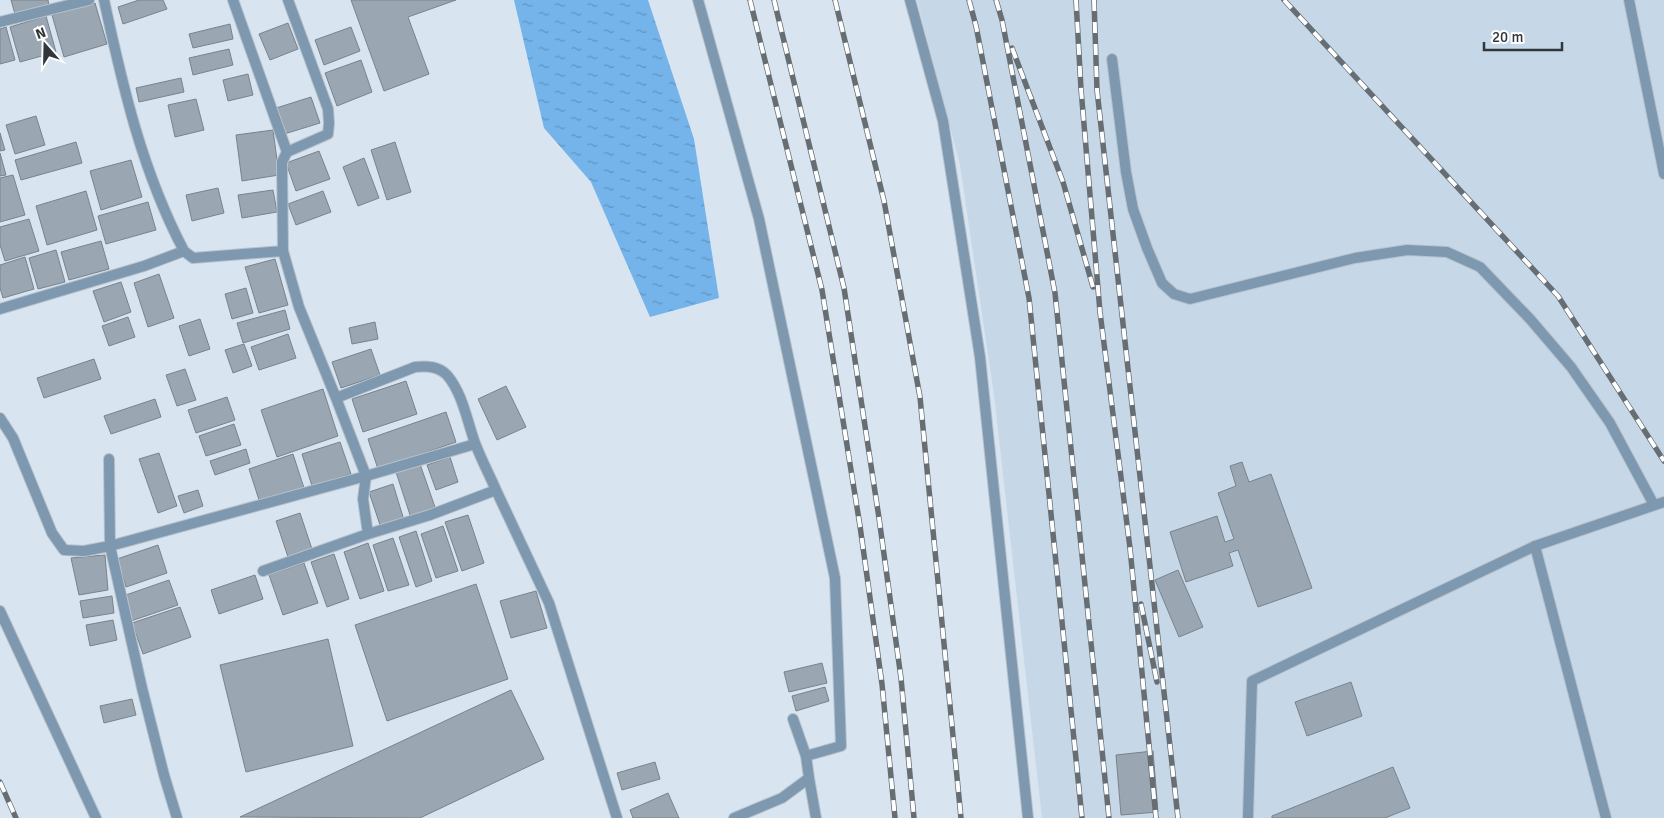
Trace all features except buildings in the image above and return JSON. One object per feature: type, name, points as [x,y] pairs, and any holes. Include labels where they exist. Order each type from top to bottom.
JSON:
[{"type":"street","points":[[0,22],[89,0]]},
{"type":"street","points":[[104,0],[124,92],[151,178],[184,251],[193,258],[283,252]]},
{"type":"street","points":[[234,0],[287,152]]},
{"type":"street","points":[[288,0],[328,109],[329,123],[328,134],[287,152],[282,162],[283,252],[299,307],[366,476],[363,499],[368,534]]},
{"type":"street","points":[[698,0],[759,219],[835,578],[841,746],[806,756]]},
{"type":"street","points":[[910,0],[943,120],[980,357],[1028,818]]},
{"type":"street","points":[[1628,0],[1664,174]]},
{"type":"street","points":[[1112,59],[1126,172],[1133,209],[1146,248],[1162,283],[1174,294],[1190,299],[1355,258],[1407,250],[1447,252],[1480,266],[1530,319],[1571,368],[1610,423],[1654,505]]},
{"type":"street","points":[[0,309],[144,266],[184,251]]},
{"type":"street","points":[[336,398],[415,367],[438,368],[447,375],[458,392],[475,444],[549,604],[618,818]]},
{"type":"street","points":[[0,418],[13,438],[52,533],[64,550],[84,551],[110,546],[475,444]]},
{"type":"street","points":[[109,459],[110,546],[142,688],[177,818]]},
{"type":"street","points":[[263,571],[368,534],[430,515],[496,490]]},
{"type":"street","points":[[1248,818],[1252,680],[1535,546],[1664,502]]},
{"type":"street","points":[[1535,546],[1606,818]]},
{"type":"street","points":[[0,611],[96,818]]},
{"type":"street","points":[[793,719],[806,756],[816,818]]},
{"type":"street","points":[[734,818],[782,798],[809,778]]},
{"type":"shaded area","points":[[917,0],[1664,0],[1664,818],[1042,818],[994,395],[960,165]]},
{"type":"water","points":[[514,0],[648,0],[694,139],[719,298],[650,317],[591,182],[544,128]]},
{"type":"railway","points":[[750,0],[822,290],[860,526],[882,684],[895,818]]},
{"type":"railway","points":[[774,0],[844,288],[901,678],[914,818]]},
{"type":"railway","points":[[835,0],[884,201],[920,397],[961,818]]},
{"type":"railway","points":[[969,0],[976,26],[1029,298],[1082,818]]},
{"type":"railway","points":[[996,0],[1002,20],[1055,293],[1109,818]]},
{"type":"railway","points":[[1076,0],[1081,89],[1100,312],[1130,548],[1156,818]]},
{"type":"railway","points":[[1094,0],[1097,90],[1178,818]]},
{"type":"railway","points":[[1284,0],[1558,296],[1664,461]]},
{"type":"railway","points":[[1012,48],[1063,182],[1093,287]]},
{"type":"railway","points":[[1141,604],[1157,682]]},
{"type":"railway","points":[[0,782],[16,818]]}]
